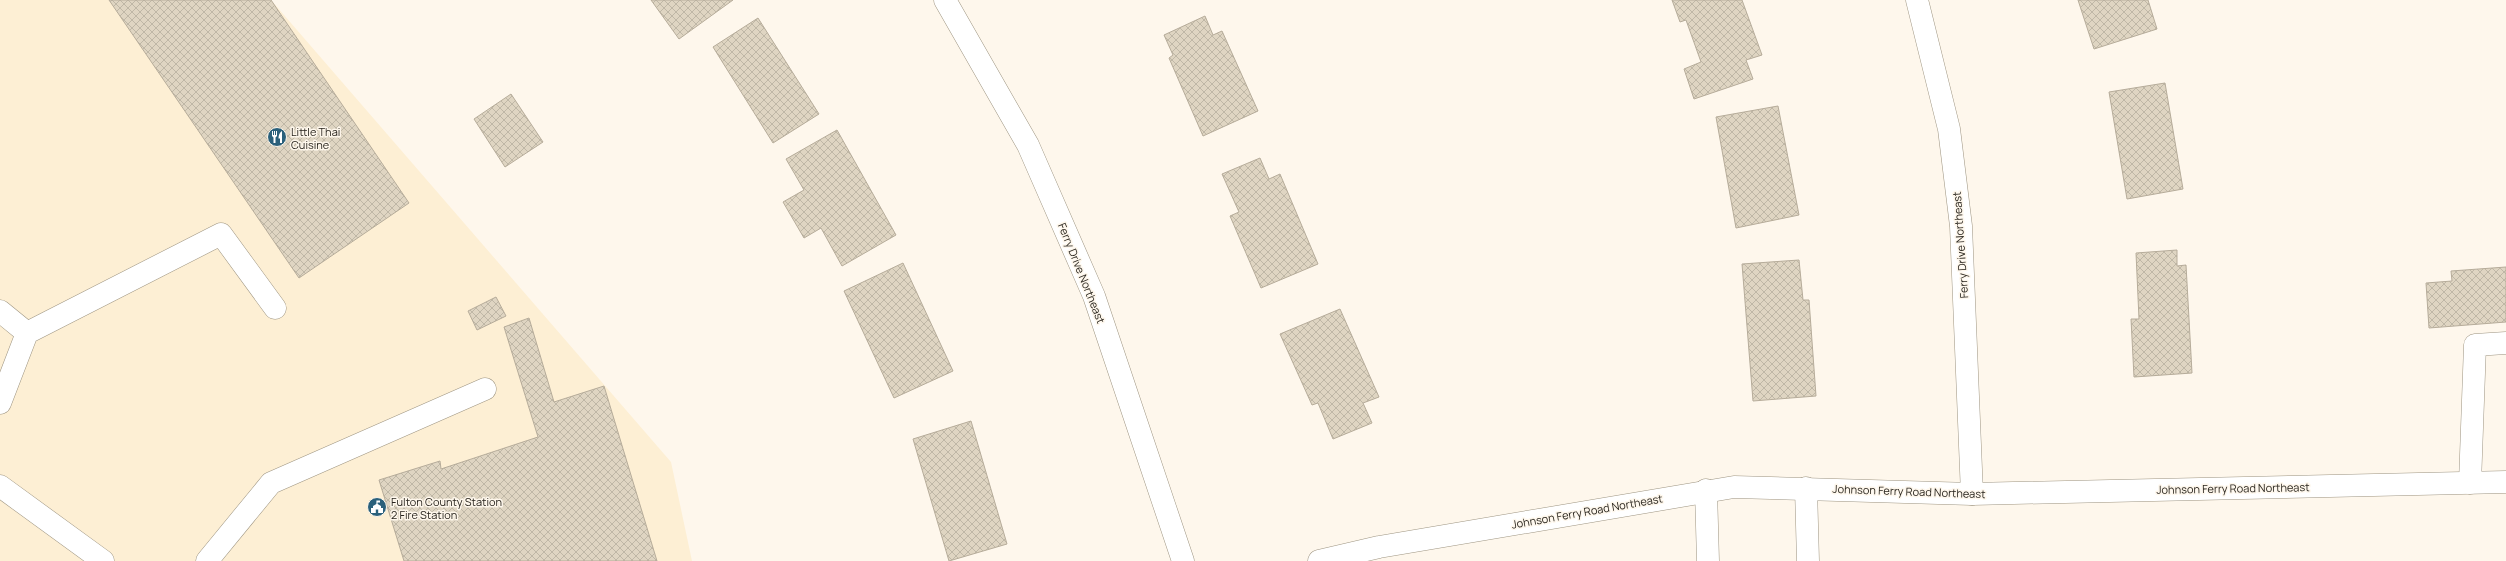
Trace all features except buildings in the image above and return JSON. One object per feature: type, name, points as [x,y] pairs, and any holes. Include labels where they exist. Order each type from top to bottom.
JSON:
[{"type":"street","name":"Ferry Drive Northeast","points":[[945,0],[1028,144],[1091,289],[1183,561]]},
{"type":"street","name":"Ferry Drive Northeast","points":[[1917,0],[1949,129],[1960,219],[1972,494]]},
{"type":"street","points":[[0,403],[26,333],[221,234],[275,308]]},
{"type":"street","points":[[0,312],[26,333]]},
{"type":"street","points":[[2470,484],[2475,345],[2506,343]]},
{"type":"street","points":[[207,561],[271,482],[485,390]]},
{"type":"street","name":"Johnson Ferry Road Northeast","points":[[1319,561],[1379,547],[1706,490],[1734,487],[1972,494],[2506,482]]},
{"type":"street","points":[[0,486],[103,561]]},
{"type":"street","points":[[1806,488],[1808,561]]},
{"type":"street","points":[[1706,490],[1708,561]]},
{"type":"shaded area","points":[[0,0],[271,0],[671,462],[692,561],[0,561]]},
{"type":"place","name":"Little Thai Cuisine","points":[[277,137]]},
{"type":"place","name":"Fulton County Station 2 Fire Station","points":[[377,507]]}]
